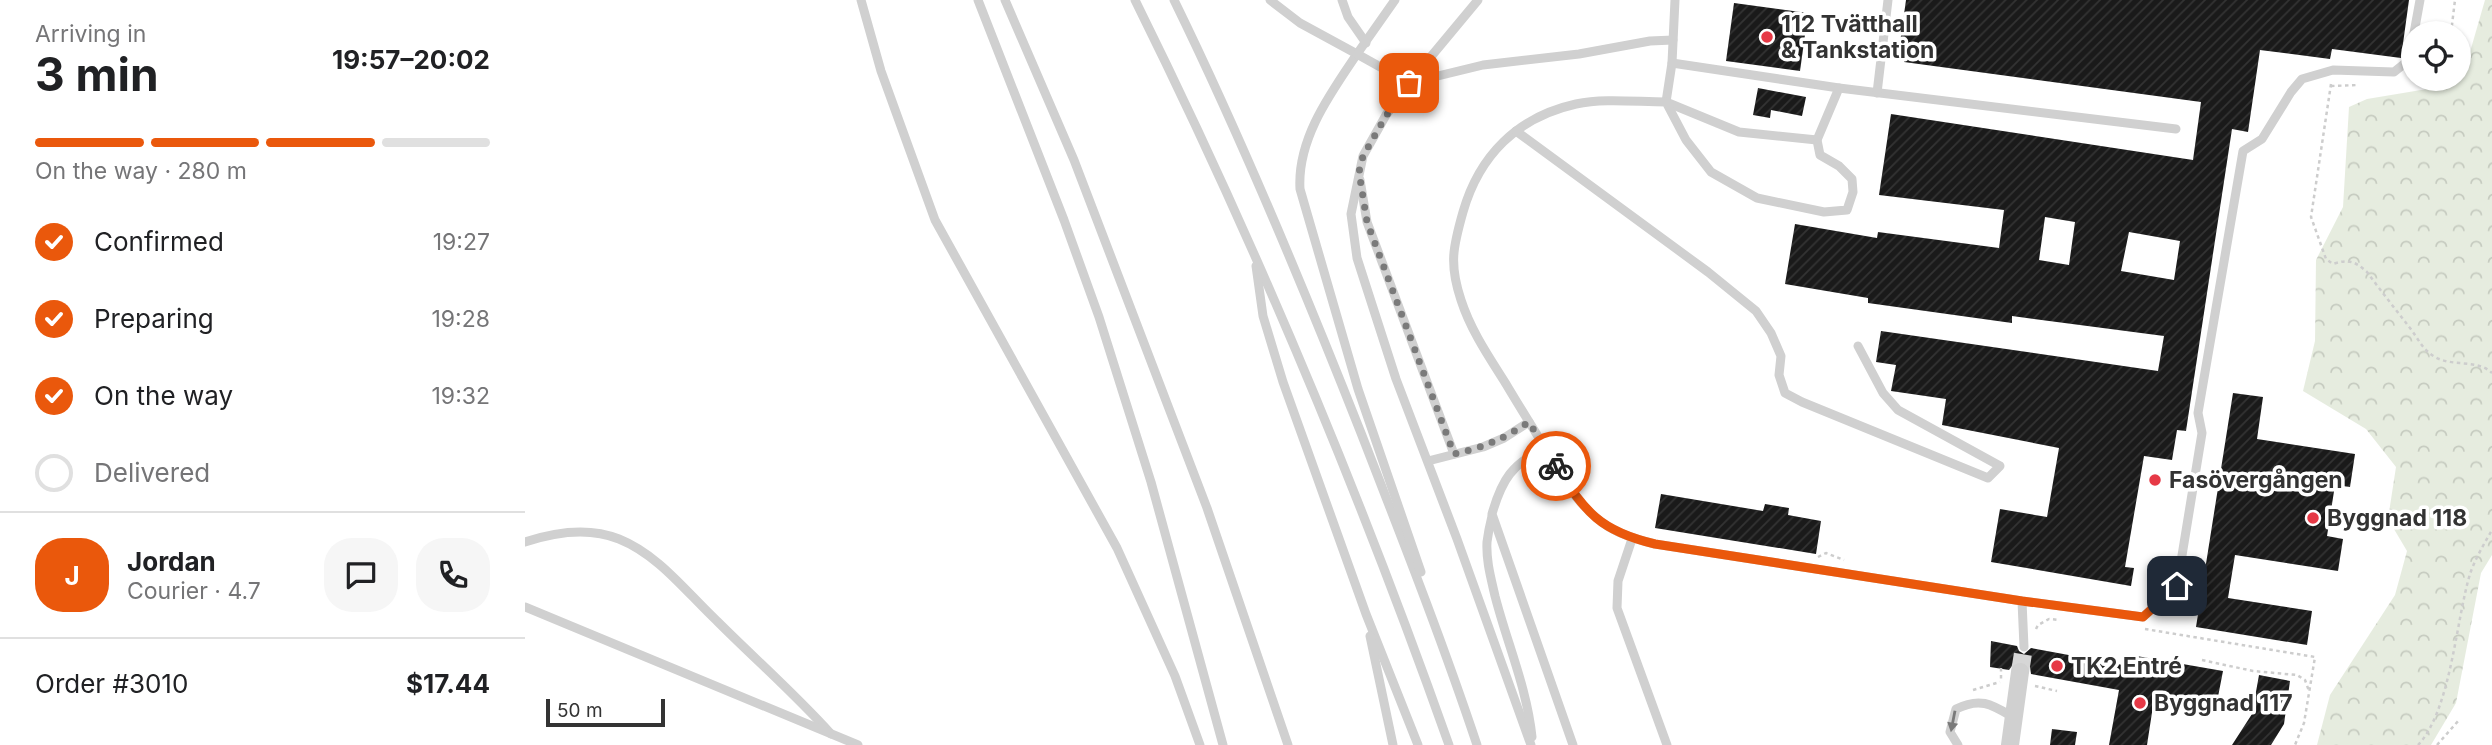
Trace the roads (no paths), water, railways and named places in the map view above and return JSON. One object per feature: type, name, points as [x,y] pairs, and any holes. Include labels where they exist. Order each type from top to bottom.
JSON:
[{"type":"street","points":[[2010,745],[2013,717],[2026,678]]},
{"type":"lane","points":[[861,0],[881,71],[935,220],[1117,548],[1175,676],[1200,745]]},
{"type":"lane","points":[[978,0],[1064,219],[1099,317],[1151,482],[1223,745]]},
{"type":"lane","points":[[1005,0],[1074,160],[1207,508],[1288,745]]},
{"type":"lane","points":[[1135,0],[1254,254],[1358,497],[1449,745]]},
{"type":"lane","points":[[1174,0],[1257,177],[1440,634]]},
{"type":"lane","points":[[1270,0],[1300,23],[1409,83],[1483,65],[1673,40]]},
{"type":"lane","points":[[1342,0],[1348,17],[1366,43]]},
{"type":"lane","points":[[1395,0],[1332,91],[1313,127],[1300,167],[1300,189],[1358,389],[1412,541],[1477,745]]},
{"type":"lane","points":[[1478,0],[1409,83],[1386,116],[1363,156],[1351,214],[1357,258],[1396,379],[1532,745]]},
{"type":"lane","points":[[1675,0],[1672,64],[1666,102],[1686,140],[1711,172],[1757,198],[1824,212],[1847,210],[1853,192],[1852,179],[1839,166],[1820,155],[1817,139],[1839,89]]},
{"type":"lane","points":[[1877,93],[1888,0]]},
{"type":"lane","points":[[2416,21],[2420,0]]},
{"type":"lane","points":[[1672,64],[1839,89],[2176,129]]},
{"type":"lane","points":[[1817,139],[1739,132],[1666,102],[1578,103],[1538,117],[1502,142],[1479,170],[1469,189],[1452,251],[1454,276],[1467,316],[1481,346],[1545,449],[1588,512],[1600,523],[1632,539],[2022,601],[2143,617],[2177,586],[2202,433],[2198,413],[2243,151],[2262,139],[2302,79],[2333,70],[2393,72],[2401,66]]},
{"type":"lane","points":[[1516,131],[1708,272],[1756,312],[1771,333],[1781,356],[1779,375],[1784,393],[1988,478],[2000,466],[1977,451],[1930,430],[1898,410],[1883,393],[1858,346]]},
{"type":"lane","points":[[1359,172],[1367,222],[1454,454]]},
{"type":"lane","points":[[1254,254],[1263,316],[1283,382],[1366,614],[1418,745]]},
{"type":"lane","points":[[1428,461],[1483,447],[1504,438],[1529,422]]},
{"type":"lane","points":[[1532,745],[1527,705],[1501,621],[1488,567],[1487,542],[1492,514],[1504,480],[1515,466],[1545,449]]},
{"type":"lane","points":[[1492,514],[1573,745]]},
{"type":"lane","points":[[525,542],[549,535],[590,532],[620,540],[638,549],[673,577],[717,622],[758,658],[831,734]]},
{"type":"lane","points":[[1632,539],[1618,581],[1617,608],[1667,745]]},
{"type":"lane","points":[[2022,601],[2024,647]]},
{"type":"lane","points":[[525,607],[858,745]]},
{"type":"lane","points":[[1366,614],[1393,745]]},
{"type":"lane","points":[[1958,745],[1950,732],[1956,709],[1971,701],[1995,706],[2013,717]]},
{"type":"tunnel","points":[[2020,672],[2024,647]]},
{"type":"place","name":"112 Tvätthall & Tankstation","points":[[1767,37]]},
{"type":"place","name":"Fasövergången","points":[[2155,480]]},
{"type":"place","name":"Byggnad 118","points":[[2313,518]]},
{"type":"place","name":"TK2 Entré","points":[[2057,666]]},
{"type":"place","name":"Byggnad 117","points":[[2140,703]]}]
